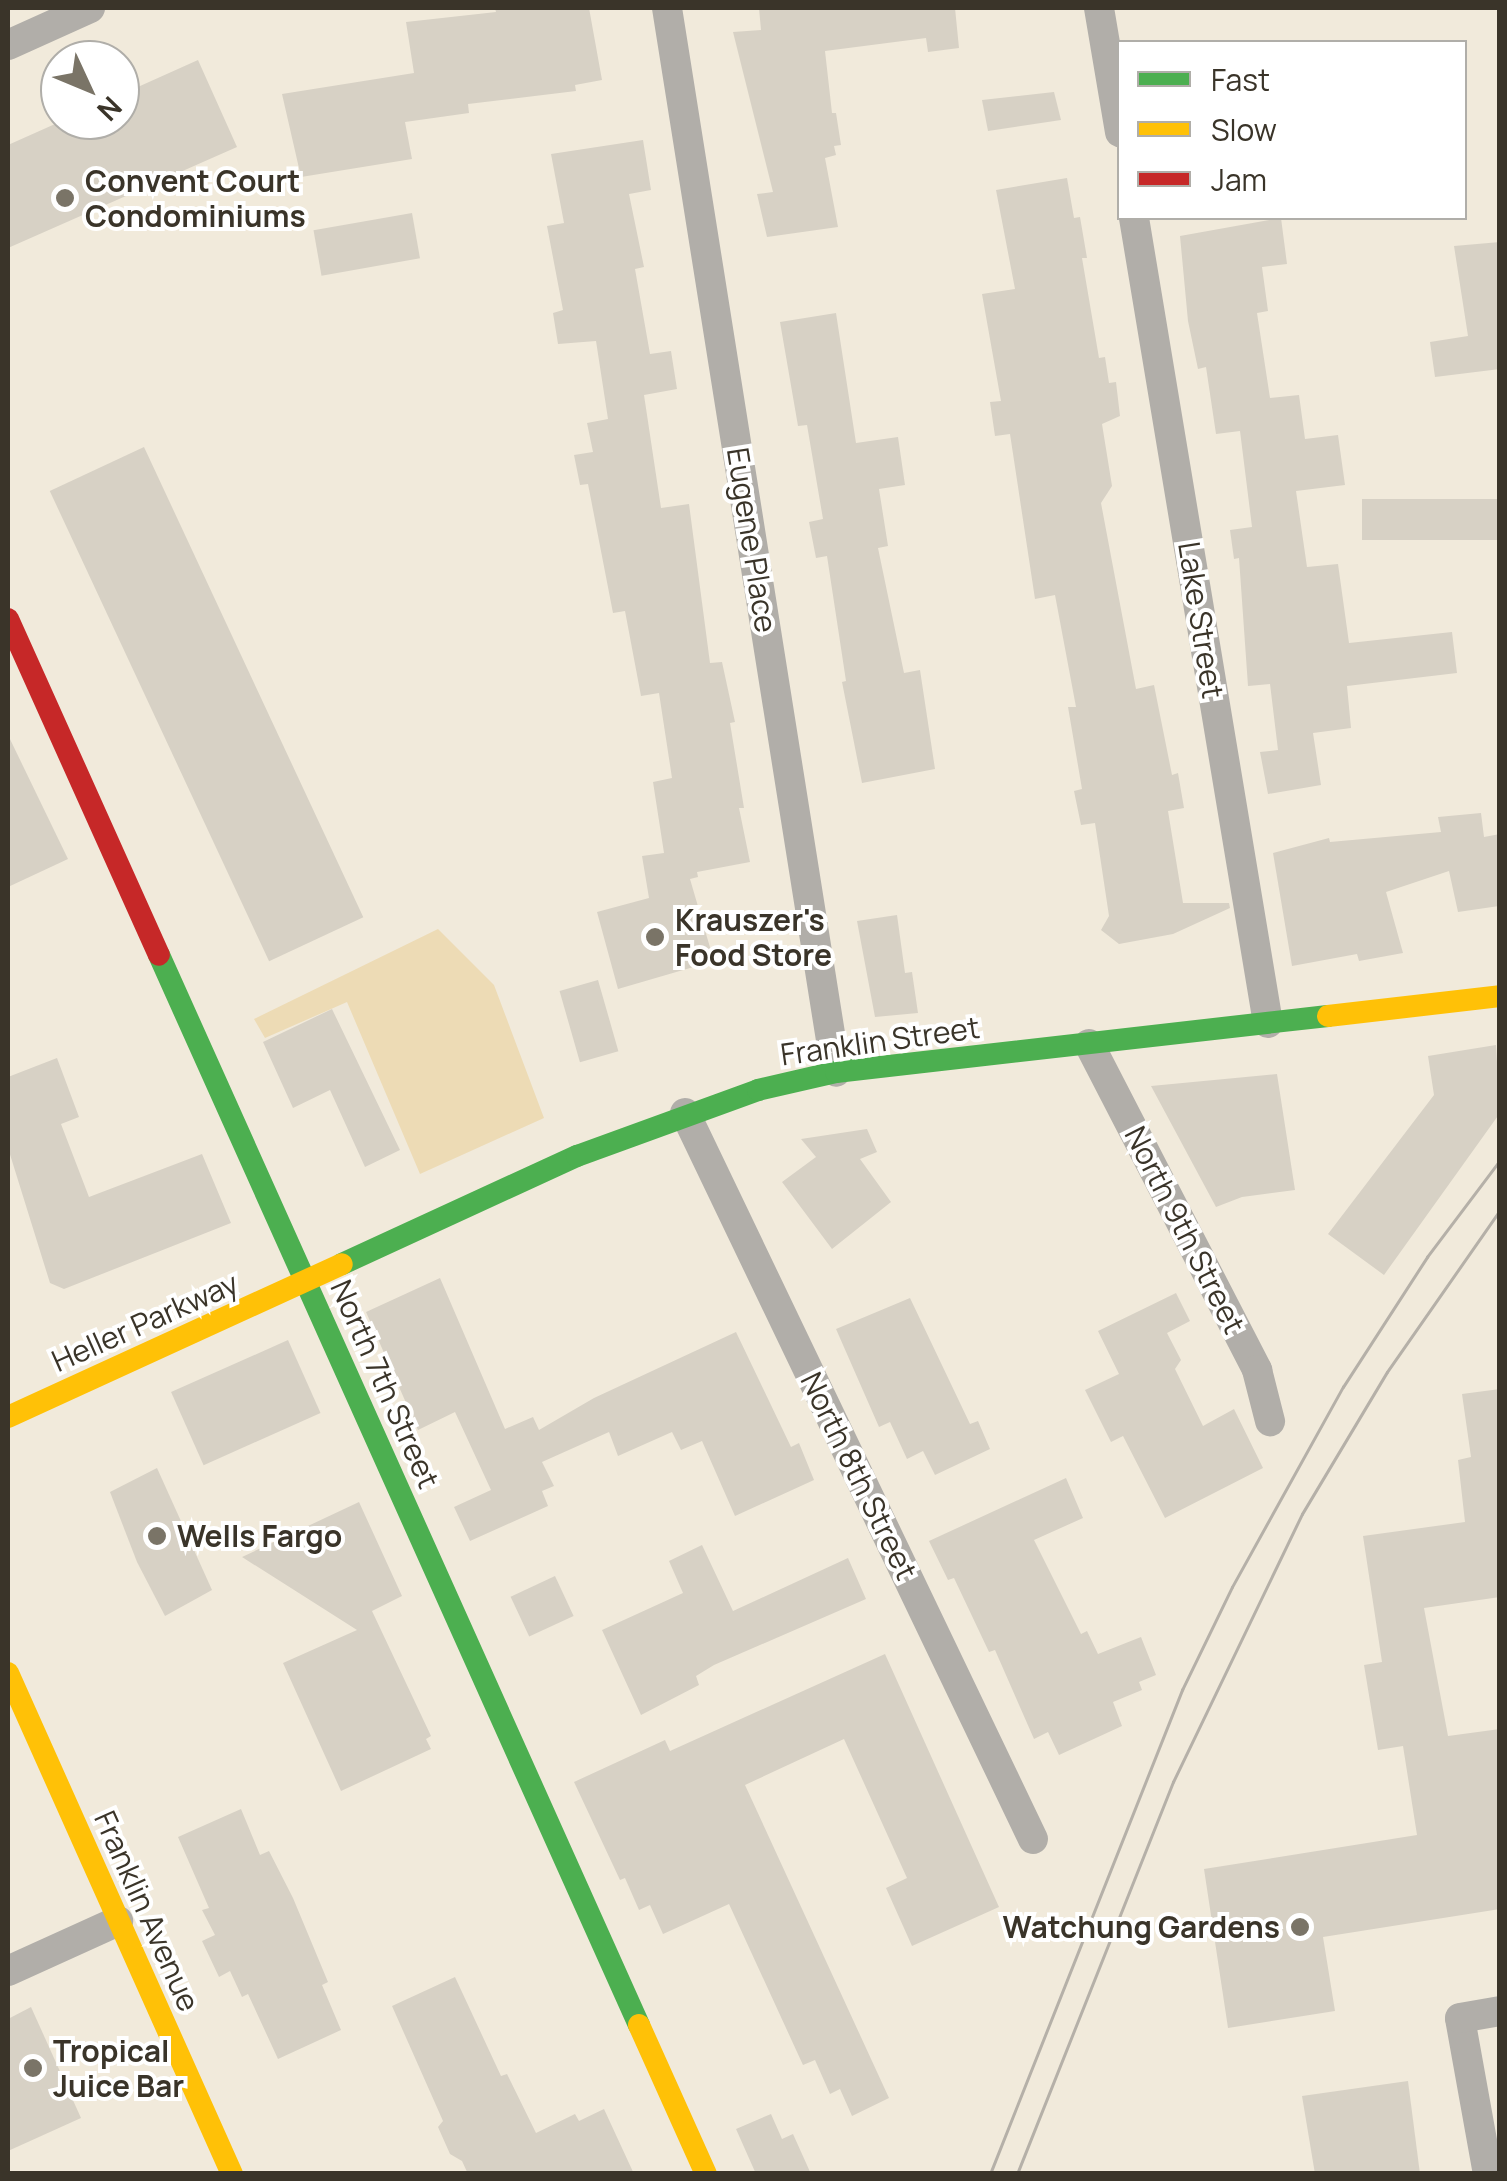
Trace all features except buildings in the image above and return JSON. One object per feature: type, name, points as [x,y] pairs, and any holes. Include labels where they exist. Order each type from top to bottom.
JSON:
[{"type":"main road","name":"North 7th Street","points":[[8,619],[706,2174]]},
{"type":"main road","name":"Franklin Street","points":[[307,1282],[577,1156],[758,1090],[836,1072],[1500,996]]},
{"type":"main road","name":"Heller Parkway","points":[[8,1418],[307,1282]]},
{"type":"main road","name":"Franklin Avenue","points":[[8,1674],[232,2174]]},
{"type":"street","points":[[10,44],[90,8]]},
{"type":"street","name":"Eugene Place","points":[[666,8],[836,1072]]},
{"type":"street","points":[[1099,8],[1117,114]]},
{"type":"street","name":"Lake Street","points":[[1134,220],[1268,1023]]},
{"type":"street","name":"North 9th Street","points":[[1089,1044],[1257,1370],[1270,1421]]},
{"type":"street","name":"North 8th Street","points":[[686,1114],[1032,1839]]},
{"type":"street","points":[[8,1971],[118,1920]]},
{"type":"street","points":[[1488,2174],[1460,2018],[1500,2011]]},
{"type":"shaded area","points":[[438,929],[494,985],[544,1118],[420,1174],[347,1002],[265,1038],[254,1019]]},
{"type":"tram line","points":[[990,2174],[1182,1690],[1232,1587],[1343,1387],[1427,1257],[1500,1160]]},
{"type":"tram line","points":[[1017,2174],[1173,1782],[1302,1514],[1387,1372],[1500,1210]]},
{"type":"traffic: fast","points":[[159,955],[639,2025]]},
{"type":"traffic: fast","points":[[342,1264],[577,1156],[758,1090],[836,1072],[1328,1016]]},
{"type":"traffic: slow","points":[[1328,1016],[1500,996]]},
{"type":"traffic: slow","points":[[8,1417],[342,1264]]},
{"type":"traffic: slow","points":[[8,1673],[232,2174]]},
{"type":"traffic: slow","points":[[639,2025],[706,2174]]},
{"type":"traffic: jam","points":[[8,619],[159,955]]},
{"type":"place","name":"Convent Court Condominiums","points":[[65,198]]},
{"type":"place","name":"Krauszer's Food Store","points":[[655,937]]},
{"type":"place","name":"Wells Fargo","points":[[157,1536]]},
{"type":"place","name":"Watchung Gardens","points":[[1300,1927]]},
{"type":"place","name":"Tropical Juice Bar","points":[[33,2068]]}]
